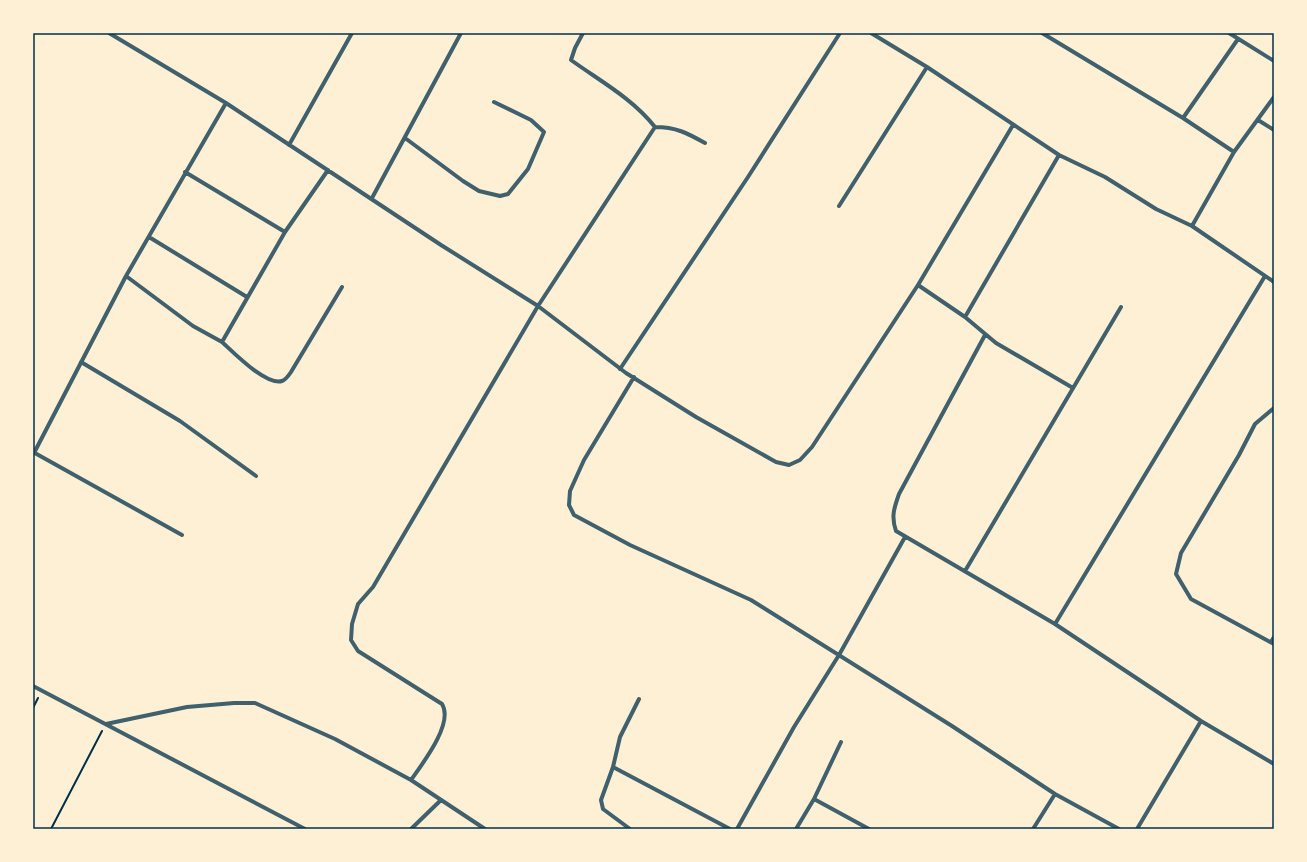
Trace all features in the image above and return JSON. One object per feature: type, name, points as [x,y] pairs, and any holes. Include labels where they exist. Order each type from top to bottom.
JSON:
[{"type":"street","points":[[109,33],[226,102],[441,245],[538,306],[620,368],[696,417],[760,454],[776,462],[789,464],[800,460],[812,447],[918,285],[1013,125]]},
{"type":"street","points":[[289,145],[352,33]]},
{"type":"street","points":[[372,198],[461,33]]},
{"type":"street","points":[[583,33],[575,48],[571,60],[620,92],[647,117],[655,127]]},
{"type":"street","points":[[620,368],[748,177],[840,33]]},
{"type":"street","points":[[871,33],[927,66],[1013,125],[1060,155],[1105,177],[1156,209],[1192,226],[1274,282]]},
{"type":"street","points":[[1042,33],[1183,118],[1234,152]]},
{"type":"street","points":[[1229,33],[1274,61]]},
{"type":"street","points":[[1183,118],[1238,38]]},
{"type":"street","points":[[840,206],[927,66]]},
{"type":"street","points":[[1192,226],[1234,152],[1274,97]]},
{"type":"street","points":[[182,535],[34,453],[126,276],[226,102]]},
{"type":"street","points":[[405,138],[463,181],[479,190],[500,196],[508,194],[528,169],[543,138],[544,132],[531,120],[494,102]]},
{"type":"street","points":[[1258,120],[1274,130]]},
{"type":"street","points":[[655,127],[670,127],[705,143]]},
{"type":"street","points":[[411,780],[426,760],[445,723],[446,710],[442,704],[358,651],[351,640],[352,624],[358,604],[373,587],[538,306],[655,127]]},
{"type":"street","points":[[965,317],[1060,155]]},
{"type":"street","points":[[222,342],[285,232],[328,170]]},
{"type":"street","points":[[185,172],[285,232]]},
{"type":"street","points":[[149,238],[247,297]]},
{"type":"street","points":[[126,276],[193,326],[222,342],[254,370],[274,381],[283,381],[291,372],[342,288]]},
{"type":"street","points":[[1055,624],[1265,276]]},
{"type":"street","points":[[918,285],[965,317],[985,336],[1073,388]]},
{"type":"street","points":[[965,571],[1122,307]]},
{"type":"street","points":[[985,336],[898,494],[892,520],[896,531],[1055,624],[1201,720],[1274,764]]},
{"type":"street","points":[[81,362],[180,421],[256,476]]},
{"type":"street","points":[[634,377],[584,460],[570,491],[569,505],[574,516],[636,549],[751,600],[1055,794],[1119,829]]},
{"type":"street","points":[[1274,408],[1255,424],[1239,455],[1181,553],[1176,574],[1191,599],[1272,643],[1274,637]]},
{"type":"street","points":[[737,829],[794,727],[839,655],[905,537]]},
{"type":"street","points":[[33,686],[42,692],[158,750],[203,777],[305,829]]},
{"type":"street","points":[[630,829],[603,810],[601,800],[613,767],[620,737],[639,699]]},
{"type":"street","points":[[106,724],[187,707],[234,703],[255,703],[335,739],[411,780],[485,829]]},
{"type":"street","points":[[1137,829],[1201,720]]},
{"type":"street","points":[[796,829],[814,799],[842,742]]},
{"type":"street","points":[[613,767],[730,829]]},
{"type":"street","points":[[1033,829],[1055,794]]},
{"type":"street","points":[[814,799],[869,829]]},
{"type":"street","points":[[411,829],[441,800]]},
{"type":"path","points":[[33,708],[42,692]]},
{"type":"path","points":[[51,829],[106,724]]}]
